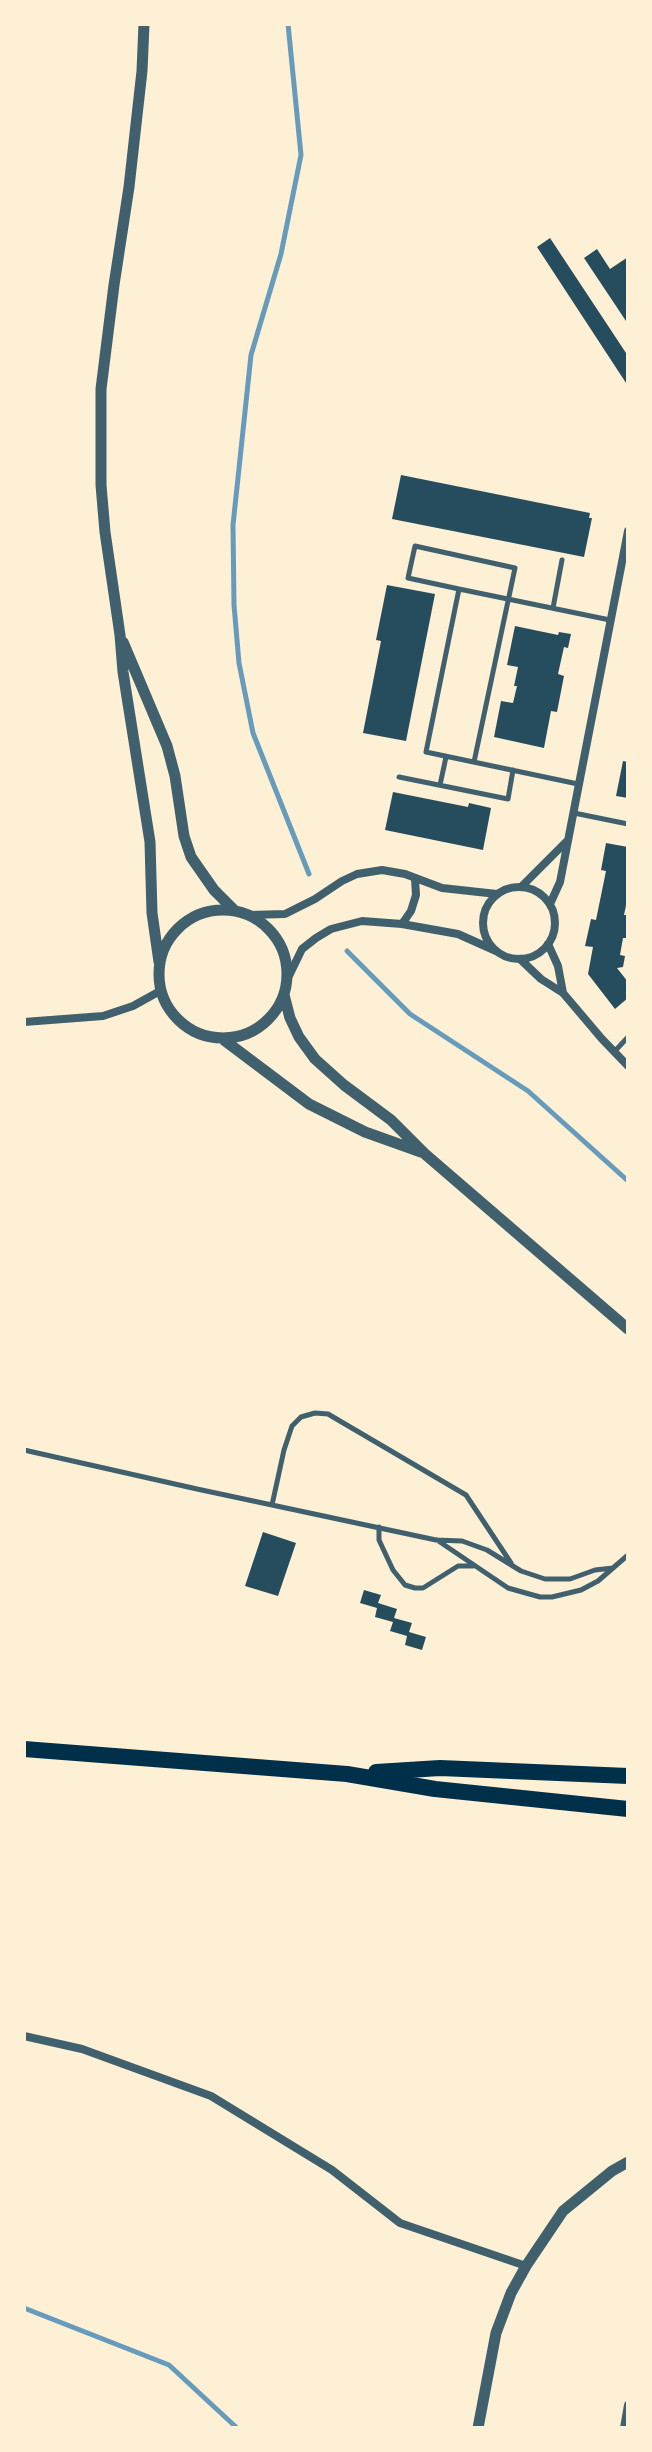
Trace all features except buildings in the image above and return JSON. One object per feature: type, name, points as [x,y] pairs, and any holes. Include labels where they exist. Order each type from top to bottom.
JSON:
[{"type":"highway","points":[[24,1749],[347,1774],[435,1789],[628,1809]]},
{"type":"highway","points":[[347,1774],[440,1768],[628,1775]]},
{"type":"street","points":[[144,24],[133,159],[101,389],[101,470],[105,532],[150,842],[152,913],[160,991],[169,1011],[184,1027],[203,1036],[224,1040],[244,1036],[261,1027],[275,1013],[284,995],[286,960],[279,941],[266,926],[234,910],[214,910],[195,916],[178,927],[166,943],[159,962]]},
{"type":"street","points":[[550,904],[560,882],[628,531]]},
{"type":"street","points":[[120,635],[167,746],[184,836],[191,857],[214,890],[234,910]]},
{"type":"street","points":[[521,887],[567,841]]},
{"type":"street","points":[[249,915],[285,914],[357,874],[382,870],[405,874],[442,888],[497,894],[513,887],[533,889],[550,904],[554,913],[554,935],[548,944],[541,952],[520,959],[507,957],[458,934],[362,921],[331,929],[302,949],[287,980]]},
{"type":"street","points":[[402,924],[411,911],[416,895],[415,879]]},
{"type":"street","points":[[496,951],[485,933],[483,922],[485,912],[497,894]]},
{"type":"street","points":[[548,944],[558,966],[563,993]]},
{"type":"street","points":[[520,959],[541,979],[563,993],[628,1066]]},
{"type":"street","points":[[24,1022],[103,1016],[133,1006],[160,991]]},
{"type":"street","points":[[284,995],[294,1028],[315,1059],[391,1120],[425,1154],[628,1329]]},
{"type":"street","points":[[224,1040],[309,1104],[365,1132],[425,1154]]},
{"type":"street","points":[[24,2036],[82,2049],[211,2096],[332,2170],[400,2223],[526,2266]]},
{"type":"street","points":[[478,2428],[496,2333],[511,2293],[526,2266],[563,2211],[612,2171],[628,2162]]},
{"type":"street","points":[[624,2428],[628,2405]]},
{"type":"lane","points":[[474,762],[508,599],[515,568],[415,546],[408,578],[459,589],[508,599],[553,608],[610,620]]},
{"type":"lane","points":[[553,608],[562,560]]},
{"type":"lane","points":[[459,589],[426,752],[578,784]]},
{"type":"lane","points":[[440,785],[446,757]]},
{"type":"lane","points":[[399,777],[508,799],[513,770]]},
{"type":"lane","points":[[573,813],[628,824]]},
{"type":"lane","points":[[614,1052],[628,1037]]},
{"type":"lane","points":[[272,1505],[292,1426],[301,1417],[315,1413],[328,1414],[466,1495],[514,1566]]},
{"type":"lane","points":[[24,1450],[436,1540],[453,1539],[487,1550],[534,1576],[570,1579],[595,1570],[613,1568]]},
{"type":"lane","points":[[379,1527],[379,1540],[393,1570],[405,1585],[423,1588],[458,1566],[474,1566]]},
{"type":"lane","points":[[436,1540],[508,1588],[540,1597],[581,1590],[598,1581],[628,1555]]},
{"type":"waterway","points":[[288,24],[301,155],[281,254],[251,355],[233,525],[234,605],[239,663],[253,733],[309,874]]},
{"type":"waterway","points":[[347,951],[410,1014],[528,1091],[628,1181]]},
{"type":"waterway","points":[[24,2308],[169,2365],[237,2428]]}]
